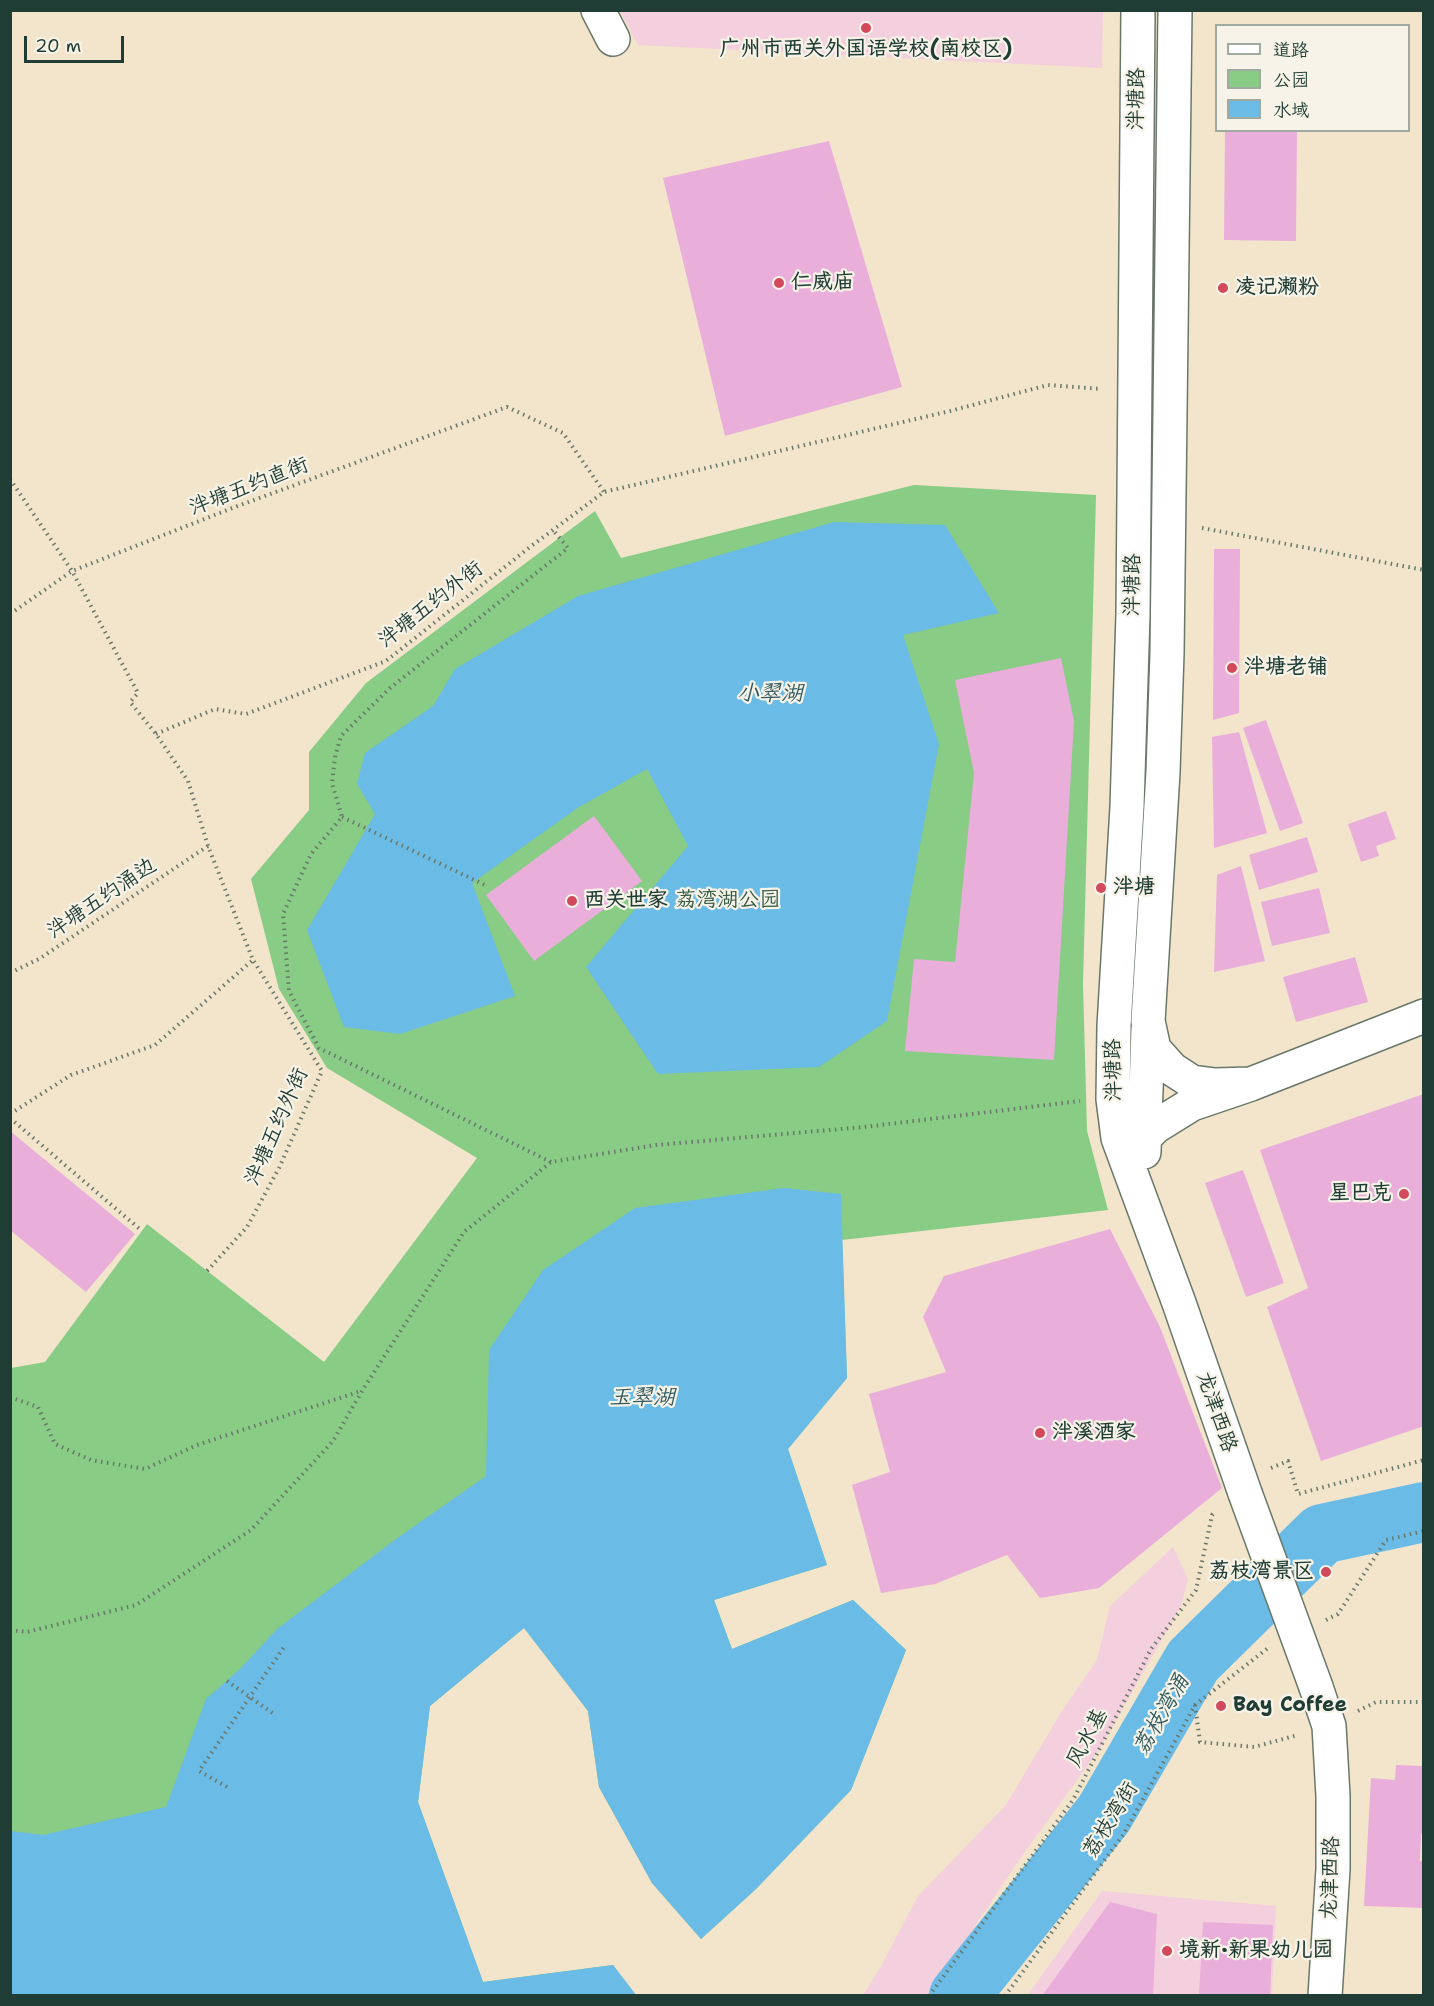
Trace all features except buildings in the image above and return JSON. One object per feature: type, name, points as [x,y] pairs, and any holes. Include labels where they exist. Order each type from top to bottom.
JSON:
[{"type":"street","points":[[598,10],[614,39]]},
{"type":"street","name":"泮塘路","points":[[1135,1147],[1118,1138],[1113,1099],[1114,1026],[1128,772],[1133,614],[1138,10]]},
{"type":"street","points":[[1135,1147],[1148,1021],[1163,772],[1167,653],[1174,10]]},
{"type":"street","points":[[1135,1147],[1155,1127],[1192,1104],[1251,1084],[1424,1016]]},
{"type":"street","points":[[1148,1021],[1154,1048],[1172,1070],[1192,1082],[1215,1085],[1251,1084]]},
{"type":"street","name":"龙津西路","points":[[1135,1147],[1143,1204],[1329,1726],[1333,1796],[1333,1869],[1324,1995]]},
{"type":"path","points":[[604,492],[950,411],[1048,385],[1134,392]]},
{"type":"path","name":"泮塘五约直街","points":[[10,614],[72,571],[236,507],[507,407],[563,433],[604,492]]},
{"type":"path","points":[[10,479],[72,571]]},
{"type":"path","name":"泮塘五约外街","points":[[156,734],[215,709],[246,714],[386,661],[604,492]]},
{"type":"path","points":[[1198,527],[1424,570]]},
{"type":"path","points":[[485,885],[342,817],[332,783],[335,757],[341,736],[390,688],[568,548],[554,530]]},
{"type":"path","name":"泮塘五约外街","points":[[72,571],[138,693],[130,702],[156,734],[188,781],[208,846],[253,960],[322,1071],[279,1167],[246,1227],[207,1271]]},
{"type":"path","points":[[342,817],[311,854],[283,914],[289,991],[319,1048],[550,1162]]},
{"type":"path","name":"泮塘五约涌边","points":[[10,973],[39,959],[208,846]]},
{"type":"path","points":[[142,1231],[10,1116],[71,1075],[155,1045],[253,960]]},
{"type":"path","points":[[313,1054],[319,1048]]},
{"type":"path","points":[[10,1630],[27,1632],[136,1605],[251,1530],[333,1441],[362,1391],[464,1232],[550,1162],[656,1145],[864,1127],[1086,1100],[1113,1099]]},
{"type":"path","points":[[10,1397],[38,1407],[56,1444],[91,1460],[145,1469],[197,1445],[362,1391]]},
{"type":"path","points":[[1243,1487],[1288,1461],[1298,1494],[1424,1460]]},
{"type":"path","name":"风水基","points":[[930,1995],[1073,1800],[1151,1649],[1196,1590],[1212,1515],[1243,1487]]},
{"type":"path","points":[[1317,1625],[1338,1614],[1386,1540],[1424,1531]]},
{"type":"path","name":"荔枝湾街","points":[[1005,1995],[1123,1835],[1195,1705],[1263,1651],[1274,1646]]},
{"type":"path","points":[[227,1786],[199,1771],[284,1647]]},
{"type":"path","points":[[227,1681],[274,1714]]},
{"type":"path","points":[[1195,1705],[1200,1742],[1254,1747],[1329,1726],[1376,1702],[1424,1702]]},
{"type":"shaded area","name":"广州市西关外国语学校(南校区)","points":[[620,11],[1103,11],[1102,68],[638,45]]},
{"type":"shaded area","points":[[1173,1547],[1188,1579],[1181,1606],[1101,1747],[1019,1860],[929,1995],[863,1995],[879,1970],[918,1896],[1006,1805],[1060,1714],[1097,1660],[1110,1606]]},
{"type":"shaded area","name":"境新·新果幼儿园","points":[[1102,1891],[1276,1906],[1272,1995],[1027,1996]]},
{"type":"green space","name":"荔湾湖公园","points":[[914,485],[1096,495],[1083,984],[1087,1131],[1108,1210],[842,1240],[847,1378],[788,1449],[827,1565],[714,1600],[732,1649],[853,1600],[906,1650],[851,1790],[756,1889],[701,1939],[652,1883],[599,1787],[588,1711],[524,1628],[430,1706],[418,1802],[483,1982],[613,1965],[636,1995],[11,1996],[11,1368],[45,1362],[147,1224],[324,1362],[477,1158],[327,1068],[279,989],[251,879],[309,810],[309,752],[366,683],[595,511],[621,558]]},
{"type":"water","name":"小翠湖","points":[[834,522],[945,525],[999,613],[903,635],[939,744],[887,1021],[819,1067],[658,1074],[586,967],[688,846],[647,769],[579,807],[472,883],[515,996],[400,1034],[344,1027],[307,930],[375,814],[357,784],[365,753],[433,706],[455,669],[578,596]]},
{"type":"water","name":"玉翠湖","points":[[784,1188],[841,1194],[847,1378],[788,1449],[827,1565],[714,1600],[732,1649],[853,1600],[906,1650],[851,1790],[756,1889],[701,1939],[652,1883],[599,1787],[588,1711],[524,1628],[430,1706],[418,1802],[483,1982],[613,1965],[636,1995],[11,1995],[11,1831],[43,1835],[166,1807],[206,1699],[240,1669],[277,1629],[396,1539],[486,1476],[489,1350],[543,1270],[635,1208]]},
{"type":"waterway","name":"荔枝湾涌","points":[[959,1996],[1104,1814],[1193,1661],[1322,1534],[1424,1512]]},
{"type":"place","name":"广州市西关外国语学校(南校区)","points":[[866,28]]},
{"type":"place","name":"仁威庙","points":[[779,283]]},
{"type":"place","name":"凌记濑粉","points":[[1223,288]]},
{"type":"place","name":"泮塘老铺","points":[[1232,668]]},
{"type":"place","name":"泮塘","points":[[1101,888]]},
{"type":"place","name":"西关世家","points":[[572,901]]},
{"type":"place","name":"星巴克","points":[[1404,1194]]},
{"type":"place","name":"泮溪酒家","points":[[1040,1433]]},
{"type":"place","name":"荔枝湾景区","points":[[1326,1572]]},
{"type":"place","name":"Bay Coffee","points":[[1221,1706]]},
{"type":"place","name":"境新·新果幼儿园","points":[[1167,1951]]}]
